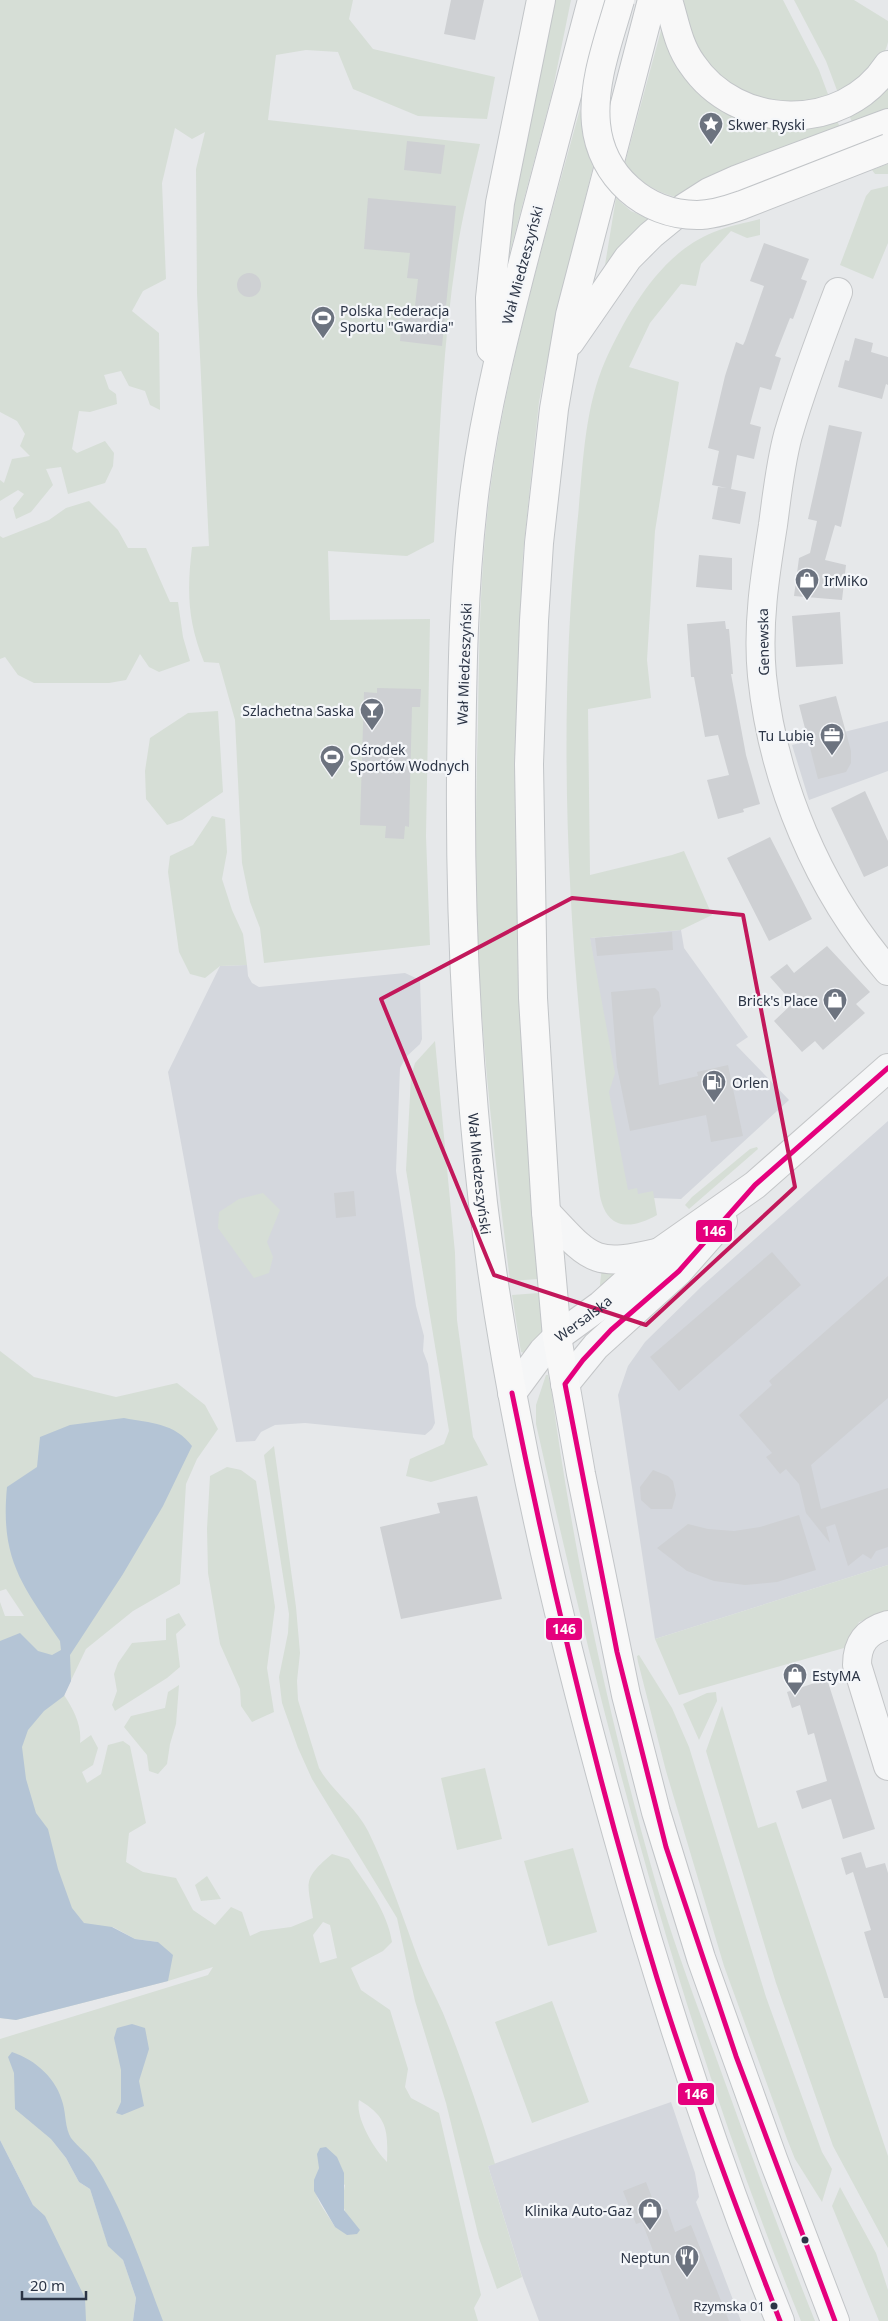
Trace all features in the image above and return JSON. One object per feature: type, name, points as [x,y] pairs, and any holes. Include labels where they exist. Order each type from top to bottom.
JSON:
[{"type":"main road","points":[[491,391],[490,298],[500,203],[541,0]]},
{"type":"main road","name":"Wał Miedzeszyński","points":[[592,0],[509,314],[491,391],[475,486],[466,589],[462,696],[461,852],[466,1006],[473,1108],[484,1207],[512,1393],[530,1488],[594,1754],[641,1921],[702,2109],[780,2321]]},
{"type":"main road","points":[[620,0],[600,72],[596,100],[596,123],[599,141],[610,166],[631,191],[649,203],[664,210],[684,214],[700,215],[723,211],[742,206],[888,148]]},
{"type":"main road","points":[[652,0],[590,236],[564,351],[548,454],[539,543],[529,764],[533,998],[546,1212],[557,1337],[593,1540],[620,1668],[670,1858],[701,1958],[737,2061],[835,2321]]},
{"type":"main road","points":[[668,0],[675,28],[692,64],[718,92],[746,108],[771,115],[790,116],[825,111],[859,95],[888,65]]},
{"type":"main road","points":[[564,351],[628,258],[651,235],[684,208],[709,192],[738,179],[888,123]]},
{"type":"street","name":"Genewska","points":[[838,292],[813,357],[782,465],[762,595],[762,675],[778,758],[791,802],[802,830],[819,867],[845,912],[888,971]]},
{"type":"street","name":"Wersalska","points":[[565,1384],[583,1360],[611,1330],[679,1271],[756,1185],[888,1068]]},
{"type":"street","name":"Wersalska","points":[[512,1393],[543,1351],[557,1337],[601,1305],[661,1251],[756,1185]]},
{"type":"street","name":"Wersalska","points":[[546,1212],[585,1252],[596,1258],[609,1260],[627,1259],[661,1251]]},
{"type":"street","points":[[888,1625],[870,1632],[863,1639],[858,1647],[857,1665],[888,1766]]},
{"type":"highlighted area","points":[[572,898],[743,915],[795,1187],[646,1325],[494,1275],[381,999]]},
{"type":"shaded area","points":[[0,0],[353,0],[349,19],[373,49],[495,77],[487,119],[418,116],[353,89],[338,52],[306,50],[276,55],[268,120],[480,144],[458,244],[451,294],[442,400],[434,542],[407,556],[328,551],[330,620],[430,619],[426,836],[430,945],[264,963],[260,928],[250,902],[242,863],[235,720],[219,663],[204,662],[198,647],[191,618],[189,591],[192,547],[209,546],[197,293],[196,169],[205,132],[192,139],[175,128],[162,183],[166,279],[143,291],[132,311],[159,333],[160,410],[150,405],[145,391],[129,386],[121,371],[104,375],[109,389],[116,394],[117,404],[90,412],[79,411],[72,449],[77,453],[105,441],[114,453],[113,466],[105,483],[68,494],[61,467],[46,469],[53,485],[31,512],[16,519],[13,508],[24,494],[18,490],[0,501],[0,480],[4,483],[12,459],[30,456],[20,446],[25,434],[17,421],[0,412]]},
{"type":"shaded area","points":[[552,0],[571,0],[552,93],[506,267],[512,194]]},
{"type":"shaded area","points":[[684,0],[783,0],[819,70],[829,97],[810,102],[790,103],[754,96],[736,88],[707,63],[696,47],[688,27],[683,6]]},
{"type":"shaded area","points":[[794,0],[854,0],[888,21],[888,42],[881,58],[868,71],[838,93],[826,61]]},
{"type":"shaded area","points":[[663,23],[696,87],[837,121],[840,127],[707,178],[675,197],[653,188],[635,175],[625,163]]},
{"type":"shaded area","points":[[888,86],[888,110],[852,122],[849,115],[866,106]]},
{"type":"shaded area","points":[[580,109],[585,145],[593,167],[560,299],[539,402],[523,554],[515,763],[518,984],[538,1279],[510,1281],[489,1098],[481,1006],[476,890],[482,578],[490,491],[506,395],[541,251]]},
{"type":"shaded area","points":[[888,164],[888,174],[875,174],[872,170]]},
{"type":"shaded area","points":[[888,186],[888,243],[873,279],[840,265],[866,196],[871,190]]},
{"type":"shaded area","points":[[616,198],[631,211],[649,219],[607,268],[605,265]]},
{"type":"shaded area","points":[[760,219],[760,235],[747,238],[731,231],[701,264],[696,286],[681,284],[650,323],[629,367],[679,382],[655,531],[647,660],[651,698],[588,709],[590,875],[684,851],[712,915],[681,930],[590,938],[615,1073],[609,1092],[628,1190],[637,1188],[638,1194],[653,1191],[657,1215],[638,1223],[621,1224],[614,1221],[608,1215],[603,1207],[600,1196],[581,1029],[569,861],[567,694],[570,610],[585,441],[598,379],[606,359],[625,321],[649,285],[663,268],[695,241],[719,230]]},
{"type":"shaded area","points":[[89,501],[118,530],[128,548],[146,548],[170,602],[178,602],[183,637],[190,661],[159,672],[149,667],[140,654],[126,680],[109,683],[34,683],[18,675],[5,657],[0,659],[0,536],[3,538],[49,520],[66,508]]},
{"type":"shaded area","points":[[218,711],[223,792],[182,820],[167,825],[146,799],[145,771],[150,738],[188,713]]},
{"type":"shaded area","points":[[888,721],[888,771],[809,800],[792,745]]},
{"type":"shaded area","points":[[212,816],[225,819],[227,852],[222,879],[232,910],[243,934],[247,965],[220,966],[205,978],[190,974],[179,952],[168,872],[170,856],[193,845]]},
{"type":"shaded area","points":[[681,930],[684,948],[748,1037],[736,1045],[789,1100],[681,1199],[626,1197],[601,1068],[590,938]]},
{"type":"shaded area","points":[[247,965],[248,976],[252,983],[259,987],[405,973],[420,980],[422,1039],[420,1044],[406,1057],[400,1068],[396,1171],[416,1306],[424,1336],[423,1351],[428,1364],[435,1423],[432,1429],[425,1435],[305,1423],[275,1425],[261,1432],[255,1441],[236,1442],[168,1072],[220,966]]},
{"type":"shaded area","points":[[435,1041],[455,1253],[457,1320],[473,1437],[488,1465],[431,1482],[406,1476],[410,1459],[444,1444],[449,1431],[406,1170],[411,1077],[415,1063]]},
{"type":"shaded area","points":[[888,1121],[888,1565],[655,1639],[618,1395],[628,1366],[645,1342],[702,1286]]},
{"type":"shaded area","points":[[757,1147],[758,1149],[689,1209],[685,1205],[750,1149]]},
{"type":"shaded area","points":[[263,1193],[280,1210],[267,1242],[273,1257],[269,1273],[254,1278],[218,1228],[219,1212],[239,1199]]},
{"type":"shaded area","points":[[602,1267],[620,1270],[599,1293]]},
{"type":"shaded area","points":[[539,1293],[543,1330],[524,1353],[521,1352],[512,1295]]},
{"type":"shaded area","points":[[0,1351],[34,1377],[116,1397],[177,1383],[205,1405],[218,1429],[197,1459],[186,1484],[180,1584],[133,1611],[86,1649],[64,1695],[71,1706],[80,1730],[80,1743],[91,1735],[98,1748],[93,1765],[82,1772],[87,1783],[101,1774],[108,1745],[123,1741],[130,1746],[146,1823],[129,1833],[126,1862],[143,1872],[176,1878],[193,1910],[215,1925],[231,1907],[242,1912],[250,1936],[261,1931],[291,1927],[313,1918],[309,1889],[311,1876],[332,1854],[349,1859],[381,1909],[386,1919],[392,1942],[383,1951],[351,1968],[361,1990],[390,2010],[408,2069],[405,2087],[411,2098],[439,2113],[481,2295],[474,2308],[478,2321],[157,2321],[115,2210],[51,2139],[66,2158],[79,2182],[90,2189],[108,2245],[123,2260],[136,2298],[133,2321],[77,2321],[33,2205],[0,2140],[0,2039],[208,1975],[213,1967],[168,1981],[16,2020],[0,2018],[158,1942],[135,1939],[113,1927],[87,1940],[49,1882],[0,1732],[0,1602],[5,1616],[24,1616],[6,1589],[0,1591]],"holes":[[[323,1922],[330,1925],[337,1958],[320,1963],[313,1935]],[[359,2100],[376,2112],[381,2119],[386,2133],[387,2162],[367,2133],[359,2107]],[[319,2168],[345,2185],[343,2204],[347,2215],[335,2227],[318,2199],[315,2185]]]},
{"type":"shaded area","points":[[546,1375],[548,1375],[551,1387],[570,1511],[594,1635],[622,1758],[655,1880],[670,1929],[767,2198],[815,2321],[801,2321],[758,2212],[719,2102],[649,1878],[589,1652],[536,1424],[536,1405]]},
{"type":"shaded area","points":[[274,1446],[296,1607],[300,1653],[297,1681],[298,1700],[319,1768],[330,1784],[363,1822],[368,1831],[395,1895],[419,1961],[443,2013],[477,2107],[495,2164],[488,2166],[522,2277],[497,2289],[479,2238],[446,2103],[415,2001],[397,1918],[312,1779],[298,1748],[282,1703],[279,1677],[288,1633],[289,1614],[264,1455]]},
{"type":"shaded area","points":[[227,1467],[241,1470],[256,1481],[275,1607],[267,1668],[274,1712],[252,1722],[241,1706],[240,1689],[220,1644],[208,1573],[207,1529],[210,1476]]},
{"type":"shaded area","points":[[888,1565],[888,1612],[859,1622],[844,1648],[679,1695],[655,1639]]},
{"type":"shaded area","points":[[179,1613],[186,1625],[176,1634],[180,1667],[167,1678],[115,1711],[112,1705],[117,1691],[114,1674],[118,1663],[132,1643],[166,1640],[166,1619]]},
{"type":"shaded area","points":[[639,1655],[672,1708],[689,1747],[766,1997],[822,2152],[832,2169],[822,2202],[795,2159],[724,1966],[666,1771],[638,1662],[637,1656]]},
{"type":"shaded area","points":[[179,1685],[176,1724],[167,1764],[158,1774],[149,1771],[147,1755],[124,1727],[131,1716],[165,1708],[168,1692]]},
{"type":"shaded area","points":[[716,1692],[717,1701],[699,1740],[683,1704],[707,1693]]},
{"type":"shaded area","points":[[722,1706],[758,1828],[776,1822],[888,2156],[888,2248],[833,2146],[776,1983],[706,1751]]},
{"type":"shaded area","points":[[485,1768],[502,1839],[457,1850],[441,1778]]},
{"type":"shaded area","points":[[573,1848],[597,1932],[548,1946],[524,1861]]},
{"type":"shaded area","points":[[207,1876],[221,1899],[201,1901],[195,1885]]},
{"type":"shaded area","points":[[552,2001],[589,2102],[532,2123],[495,2022]]},
{"type":"shaded area","points":[[671,2102],[695,2173],[699,2197],[696,2202],[741,2321],[539,2321],[521,2273],[488,2166]]},
{"type":"shaded area","points":[[840,2187],[876,2253],[888,2290],[888,2321],[879,2321],[832,2206]]},
{"type":"water","points":[[124,1418],[170,1428],[185,1438],[192,1446],[163,1506],[123,1574],[70,1655],[71,1681],[64,1696],[44,1711],[28,1730],[22,1747],[26,1779],[36,1813],[48,1829],[58,1869],[72,1908],[84,1923],[112,1927],[135,1939],[158,1942],[173,1955],[168,1981],[16,2020],[0,2018],[0,1641],[20,1633],[38,1651],[52,1655],[61,1650],[60,1641],[25,1587],[11,1553],[7,1534],[7,1487],[37,1467],[40,1437],[70,1425]]},
{"type":"water","points":[[132,2024],[145,2028],[149,2049],[139,2081],[144,2106],[122,2115],[116,2113],[121,2102],[121,2070],[114,2038],[117,2028]]},
{"type":"water","points":[[12,2052],[37,2065],[56,2086],[63,2104],[69,2134],[94,2163],[115,2200],[163,2321],[133,2321],[136,2298],[123,2260],[108,2246],[90,2189],[79,2182],[66,2158],[51,2139],[15,2109],[14,2073],[8,2057]]},
{"type":"water","points":[[0,2140],[33,2205],[45,2216],[85,2298],[86,2321],[0,2321]]},
{"type":"water","points":[[326,2147],[337,2157],[344,2173],[344,2210],[360,2230],[357,2234],[347,2235],[335,2227],[314,2191],[314,2180],[319,2168],[317,2154],[320,2148]]},
{"type":"building","points":[[451,0],[484,0],[475,40],[444,34]]},
{"type":"building","points":[[407,141],[445,145],[441,174],[404,170]]},
{"type":"building","points":[[368,198],[456,206],[442,346],[400,341],[403,314],[414,315],[418,279],[407,278],[410,253],[364,249]]},
{"type":"building","points":[[764,243],[809,259],[801,279],[807,281],[793,319],[790,318],[775,356],[781,358],[771,390],[760,387],[750,424],[761,427],[754,459],[737,455],[731,489],[746,492],[740,524],[712,519],[718,487],[727,488],[712,485],[719,451],[708,448],[725,376],[736,342],[743,345],[745,341],[764,286],[750,281]]},
{"type":"building","points":[[249,273],[254,274],[260,280],[260,290],[254,296],[249,297],[244,296],[238,290],[237,285],[238,280],[244,274]]},
{"type":"building","points":[[855,338],[873,343],[871,352],[888,357],[888,385],[886,384],[882,399],[838,387],[845,360],[849,361]]},
{"type":"building","points":[[829,425],[862,432],[841,527],[835,525],[825,560],[846,565],[842,600],[794,596],[799,558],[810,553],[817,521],[808,519]]},
{"type":"building","points":[[699,555],[732,558],[732,590],[696,587]]},
{"type":"building","points":[[840,612],[843,664],[796,667],[792,616]]},
{"type":"building","points":[[725,621],[726,629],[729,629],[733,674],[731,674],[746,755],[760,804],[743,809],[744,812],[718,819],[707,780],[729,775],[718,735],[705,737],[694,677],[691,677],[687,624]]},
{"type":"building","points":[[377,688],[421,689],[420,707],[412,707],[409,827],[405,826],[404,839],[385,838],[386,826],[360,825],[364,692],[377,693]]},
{"type":"building","points":[[836,696],[851,751],[851,763],[846,772],[818,779],[799,705]]},
{"type":"building","points":[[865,791],[888,841],[888,866],[864,877],[831,808]]},
{"type":"building","points":[[770,837],[812,919],[769,941],[727,858]]},
{"type":"building","points":[[672,932],[673,950],[597,956],[595,938]]},
{"type":"building","points":[[827,946],[870,992],[856,1004],[865,1013],[823,1050],[815,1041],[802,1052],[774,1021],[793,1003],[770,977],[787,964],[794,973]]},
{"type":"building","points":[[655,988],[659,992],[661,1006],[653,1017],[659,1085],[698,1076],[697,1072],[728,1065],[743,1136],[711,1142],[706,1115],[630,1131],[617,1067],[611,992]]},
{"type":"building","points":[[354,1191],[356,1216],[336,1218],[334,1193]]},
{"type":"building","points":[[772,1252],[801,1285],[679,1391],[650,1357]]},
{"type":"building","points":[[888,1276],[888,1398],[811,1465],[821,1509],[888,1488],[888,1547],[876,1551],[871,1559],[863,1554],[848,1566],[835,1524],[826,1527],[830,1543],[806,1513],[799,1484],[786,1469],[780,1474],[766,1457],[772,1453],[739,1415],[772,1385],[769,1381]]},
{"type":"building","points":[[653,1470],[668,1476],[673,1481],[676,1495],[672,1509],[651,1509],[641,1500],[640,1487]]},
{"type":"building","points":[[477,1496],[502,1599],[401,1619],[380,1527],[440,1513],[437,1503]]},
{"type":"building","points":[[799,1515],[816,1570],[777,1582],[745,1585],[714,1581],[687,1571],[657,1548],[688,1524],[708,1529],[734,1531],[760,1527]]},
{"type":"building","points":[[827,1679],[875,1829],[843,1839],[831,1799],[802,1809],[796,1791],[827,1781],[814,1733],[808,1735],[800,1705],[792,1708],[787,1692]]},
{"type":"building","points":[[861,1852],[866,1868],[885,1863],[888,1873],[888,1998],[884,1998],[864,1932],[871,1930],[853,1872],[846,1875],[841,1858]]},
{"type":"building","name":"Neptun","points":[[646,2182],[658,2213],[667,2209],[675,2232],[691,2225],[729,2321],[680,2321],[642,2222],[636,2224],[623,2191]]},
{"type":"transit line","name":"146","points":[[835,2321],[736,2056],[666,1847],[617,1652],[565,1384],[583,1360],[611,1330],[679,1271],[755,1185],[888,1068]]},
{"type":"transit line","name":"146","points":[[512,1393],[577,1687],[635,1906],[700,2108],[780,2321]]},
{"type":"place","name":"Skwer Ryski","points":[[711,145]]},
{"type":"place","name":"Polska Federacja Sportu \"Gwardia\"","points":[[323,339]]},
{"type":"place","name":"IrMiKo","points":[[807,601]]},
{"type":"place","name":"Szlachetna Saska","points":[[372,731]]},
{"type":"place","name":"Tu Lubię","points":[[832,756]]},
{"type":"place","name":"Ośrodek Sportów Wodnych","points":[[332,778]]},
{"type":"place","name":"Brick's Place","points":[[835,1021]]},
{"type":"place","name":"Orlen","points":[[714,1103]]},
{"type":"place","name":"EstyMA","points":[[795,1696]]},
{"type":"place","name":"Klinika Auto-Gaz","points":[[650,2231]]},
{"type":"place","name":"Neptun","points":[[687,2278]]},
{"type":"place","name":"Rzymska 01","points":[[774,2306]]}]
